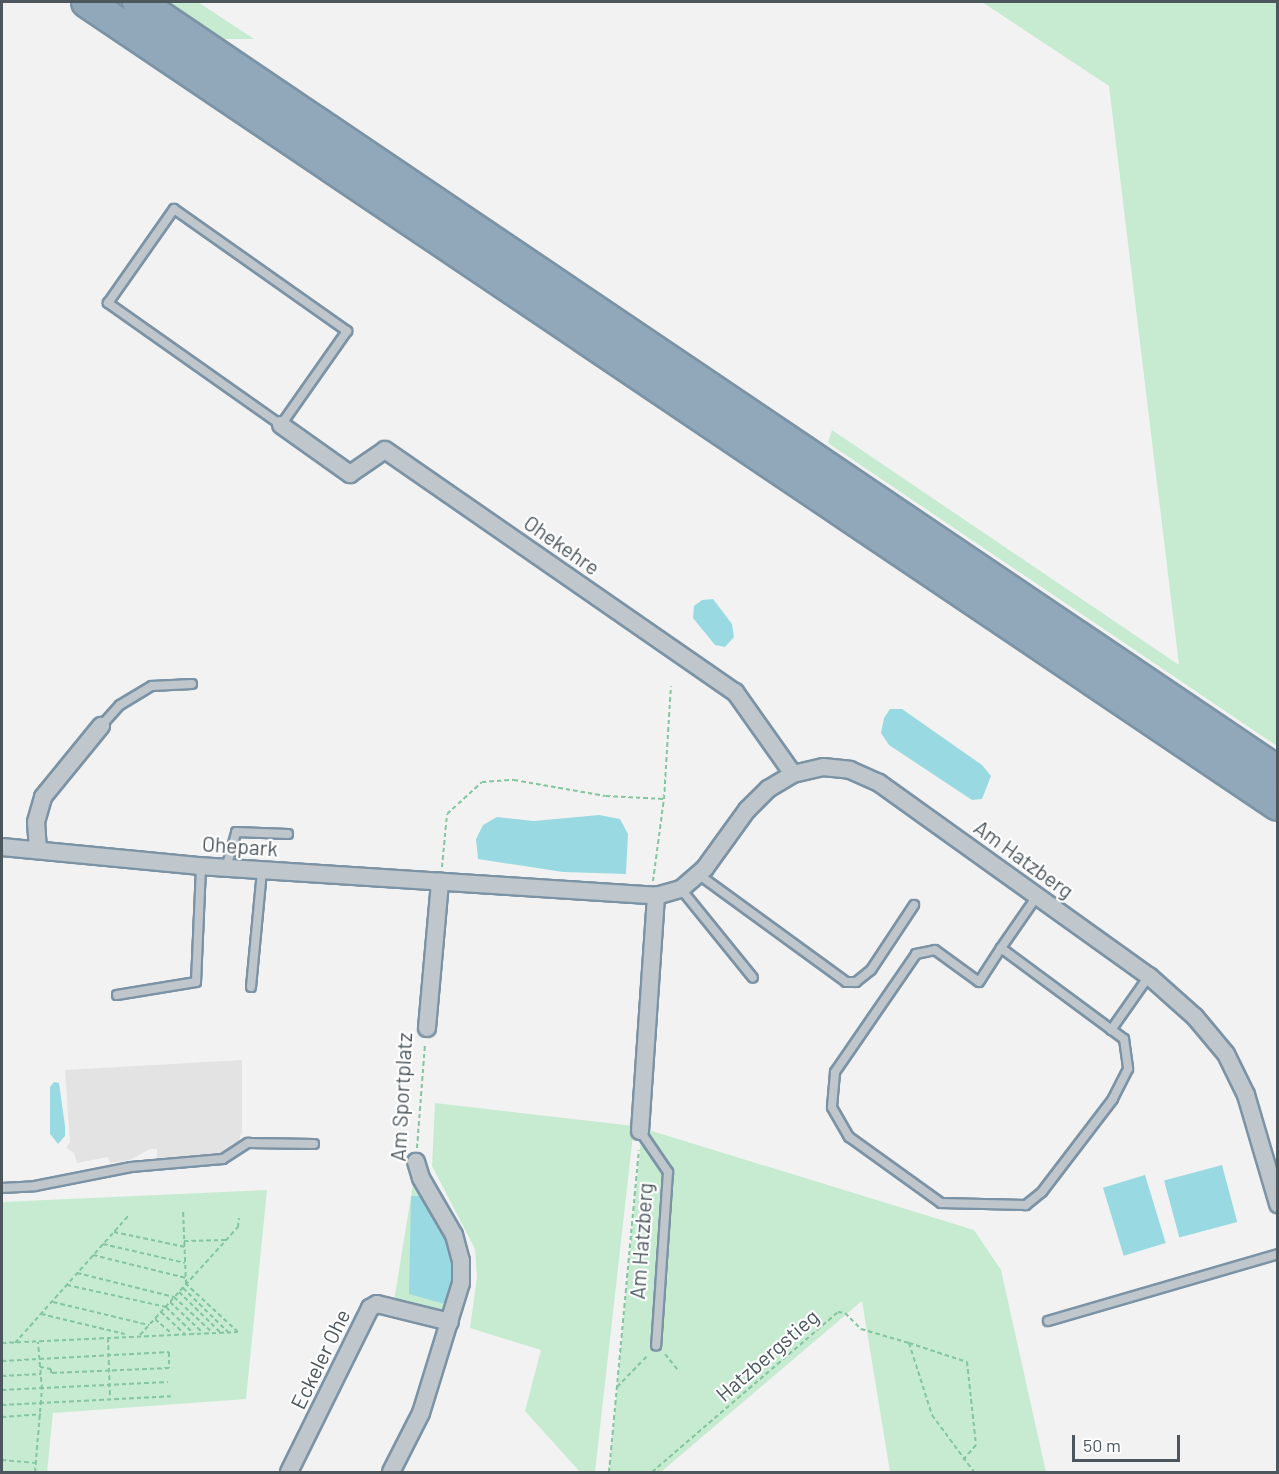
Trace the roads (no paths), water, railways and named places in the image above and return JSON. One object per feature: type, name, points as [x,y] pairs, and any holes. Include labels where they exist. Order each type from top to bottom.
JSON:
[{"type":"highway","points":[[87,2],[1278,806]]},
{"type":"highway","points":[[138,2],[1278,772]]},
{"type":"street","name":"Ohekehre","points":[[281,425],[350,474],[385,450],[735,692],[793,774]]},
{"type":"street","points":[[38,850],[36,822],[43,797],[101,726]]},
{"type":"street","name":"Am Hatzberg","points":[[440,882],[656,896],[681,889],[698,874],[747,810],[768,789],[793,774],[823,767],[850,770],[879,783],[1149,976],[1195,1017],[1235,1069],[1254,1116],[1277,1203]]},
{"type":"street","name":"Ohepark","points":[[2,847],[201,867],[440,882]]},
{"type":"street","name":"Am Sportplatz","points":[[427,1028],[440,882]]},
{"type":"street","points":[[640,1131],[656,896]]},
{"type":"street","name":"Am Sportplatz","points":[[390,1473],[421,1413],[460,1284],[461,1262],[454,1235],[420,1178],[416,1162]]},
{"type":"street","name":"Eckeler Ohe","points":[[289,1473],[370,1308],[377,1304],[450,1322]]},
{"type":"lane","points":[[174,209],[347,331],[281,425],[108,303],[174,209]]},
{"type":"lane","points":[[101,726],[120,705],[152,686],[192,684]]},
{"type":"lane","points":[[226,868],[236,832],[288,834]]},
{"type":"lane","points":[[117,995],[196,982],[201,867]]},
{"type":"lane","points":[[251,987],[262,870]]},
{"type":"lane","points":[[698,874],[846,982],[856,981],[871,970],[914,905]]},
{"type":"lane","points":[[681,889],[753,978]]},
{"type":"lane","points":[[1001,948],[1124,1039],[1128,1069],[1118,1089],[1042,1192],[1026,1205],[941,1203],[849,1137],[832,1107],[835,1072],[916,954],[935,950],[979,982],[1001,948],[1037,896]]},
{"type":"lane","points":[[1111,1030],[1149,976]]},
{"type":"lane","name":"Am Hatzberg","points":[[640,1131],[668,1172],[656,1346]]},
{"type":"lane","points":[[2,1188],[35,1186],[131,1167],[223,1159],[248,1143],[314,1144]]},
{"type":"lane","points":[[1048,1321],[1278,1254]]},
{"type":"water","points":[[713,599],[732,624],[734,637],[725,647],[715,645],[693,618],[694,606],[702,600]]},
{"type":"water","points":[[890,709],[902,709],[982,765],[991,776],[982,799],[972,800],[889,745],[881,733],[884,718]]},
{"type":"water","points":[[599,815],[620,819],[628,834],[626,874],[563,872],[478,859],[476,839],[483,825],[497,817],[534,821]]},
{"type":"water","points":[[54,1082],[59,1083],[65,1126],[65,1136],[58,1144],[50,1134],[50,1087]]},
{"type":"water","points":[[1222,1165],[1237,1222],[1179,1238],[1164,1181]]},
{"type":"water","points":[[1145,1175],[1166,1243],[1124,1256],[1103,1188]]},
{"type":"water","points":[[411,1196],[424,1196],[457,1257],[445,1304],[409,1294]]}]
